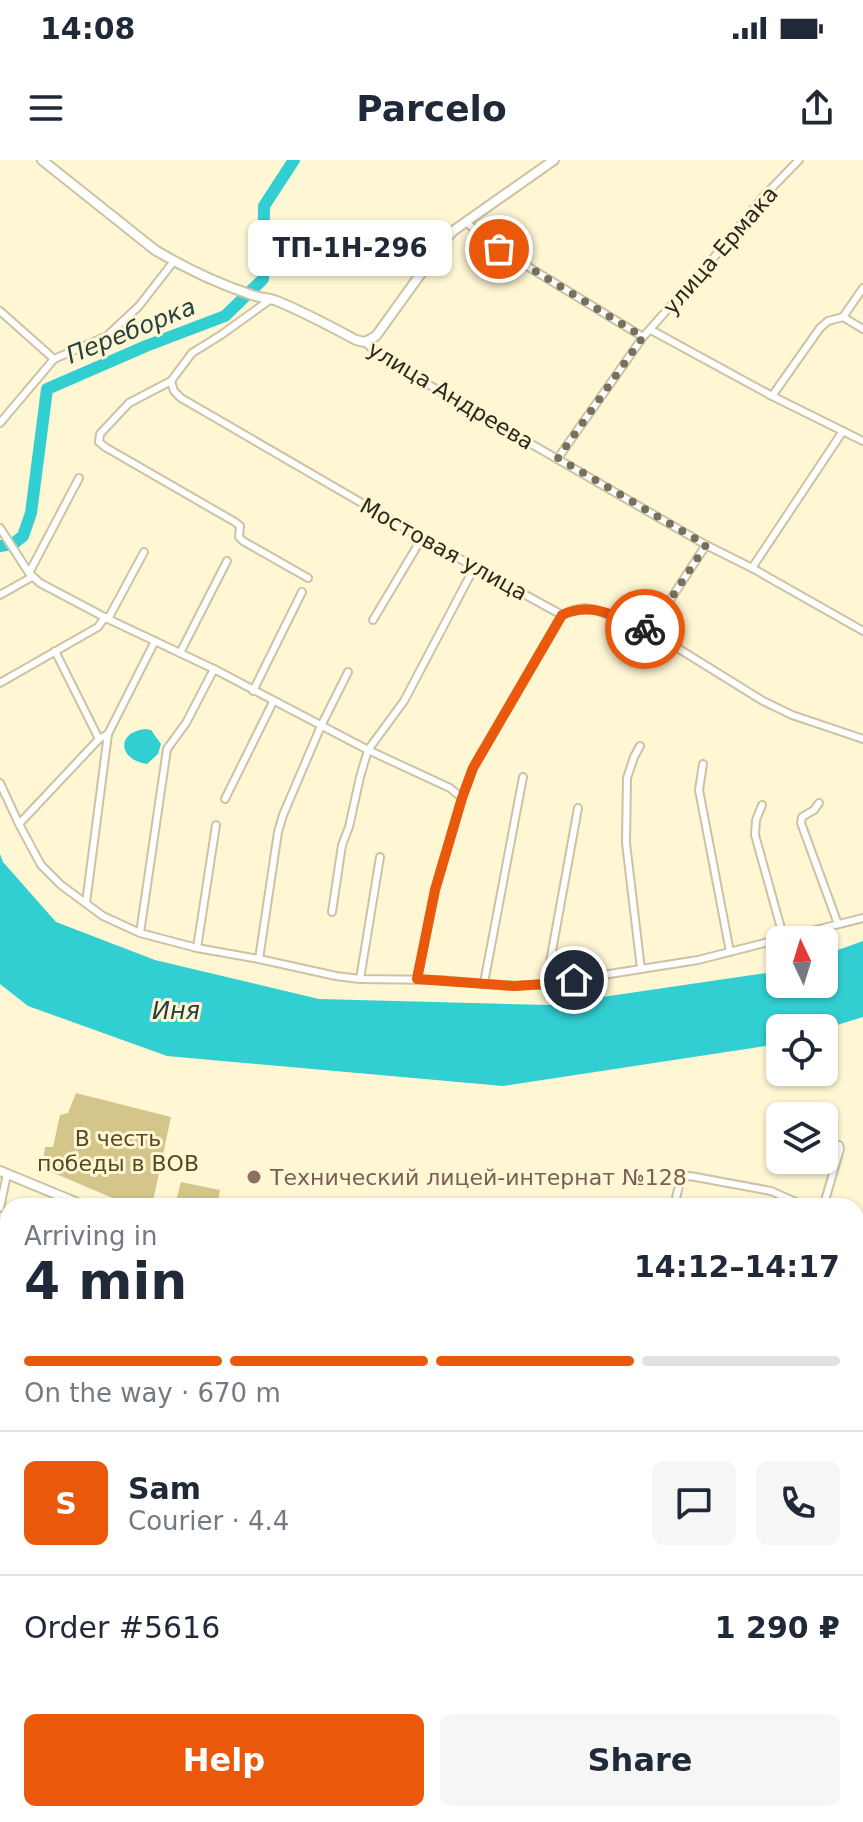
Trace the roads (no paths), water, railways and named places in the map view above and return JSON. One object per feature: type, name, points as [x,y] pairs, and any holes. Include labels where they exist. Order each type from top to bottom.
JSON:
[{"type":"main road","name":"улица Андреева","points":[[42,160],[155,250],[174,261],[237,289],[309,315],[365,342]]},
{"type":"main road","points":[[365,342],[376,336],[453,231],[554,160]]},
{"type":"main road","points":[[3,1172],[66,1198]]},
{"type":"street","name":"улица Ермака","points":[[558,458],[643,337],[763,197],[799,160]]},
{"type":"street","points":[[467,223],[499,249],[643,337]]},
{"type":"street","points":[[0,423],[54,359],[107,336],[139,306],[174,261]]},
{"type":"street","points":[[772,396],[820,328],[828,321],[843,317],[863,288]]},
{"type":"street","points":[[271,299],[192,353],[171,381],[129,403],[100,434],[99,442],[235,522],[240,526],[239,537],[243,541],[308,578]]},
{"type":"street","points":[[0,311],[54,359]]},
{"type":"street","points":[[843,317],[863,329]]},
{"type":"street","points":[[651,330],[863,441]]},
{"type":"street","name":"улица Андреева","points":[[365,342],[381,357],[706,545],[863,631]]},
{"type":"street","name":"Мостовая улица","points":[[171,381],[174,391],[181,398],[474,568],[562,615]]},
{"type":"street","points":[[752,568],[843,431]]},
{"type":"street","points":[[0,595],[31,575],[79,478]]},
{"type":"street","points":[[0,528],[31,575],[40,583],[368,750],[450,788],[462,798]]},
{"type":"street","points":[[373,620],[422,538]]},
{"type":"street","points":[[650,631],[706,545]]},
{"type":"street","points":[[0,683],[98,627],[107,618],[144,552]]},
{"type":"street","points":[[180,653],[227,561]]},
{"type":"street","points":[[332,912],[342,845],[368,750],[404,701],[474,568]]},
{"type":"street","points":[[253,691],[302,592]]},
{"type":"street","points":[[417,979],[435,890],[473,768],[562,615],[585,608],[596,610],[650,631],[763,701],[792,715],[863,739]]},
{"type":"street","points":[[86,903],[108,734],[155,641]]},
{"type":"street","points":[[55,651],[99,739]]},
{"type":"street","points":[[140,933],[167,749],[186,723],[214,669]]},
{"type":"street","points":[[259,959],[283,815],[348,672]]},
{"type":"street","points":[[225,799],[273,702]]},
{"type":"street","points":[[19,824],[99,739],[108,734]]},
{"type":"street","points":[[640,746],[627,778],[626,843],[641,969]]},
{"type":"street","points":[[703,764],[699,790],[730,952]]},
{"type":"street","points":[[484,983],[523,777]]},
{"type":"street","points":[[0,783],[41,865],[61,885],[103,916],[140,933],[197,948],[360,979],[417,979],[514,986],[546,984],[698,960],[766,943]]},
{"type":"street","points":[[819,803],[802,817],[801,823],[838,924]]},
{"type":"street","points":[[762,805],[756,820],[755,835],[780,926]]},
{"type":"street","points":[[546,984],[578,808]]},
{"type":"street","points":[[197,948],[216,825]]},
{"type":"street","points":[[360,979],[380,857]]},
{"type":"street","points":[[831,926],[863,918]]},
{"type":"street","points":[[1,1198],[3,1172]]},
{"type":"street","points":[[826,1198],[833,1174]]},
{"type":"street","points":[[676,1198],[681,1178],[690,1176],[771,1191],[787,1198]]},
{"type":"water","points":[[151,730],[161,744],[158,754],[147,764],[131,757],[124,746],[135,731]]},
{"type":"water","name":"Иня","points":[[0,854],[3,862],[56,922],[155,960],[319,999],[548,1005],[766,973],[766,998],[838,998],[838,950],[863,941],[863,1017],[838,1025],[838,1014],[766,1014],[766,1046],[503,1086],[167,1056],[28,1006],[0,984]]},
{"type":"waterway","name":"Переборка","points":[[0,546],[13,544],[23,536],[31,513],[47,389],[225,316],[263,279],[264,206],[294,160]]},
{"type":"place","name":"ТП-1Н-296","points":[[499,249]]},
{"type":"place","name":"Технический лицей-интернат №128","points":[[254,1177]]},
{"type":"park label","name":"В честь победы в ВОВ","points":[[118,1150]]}]
